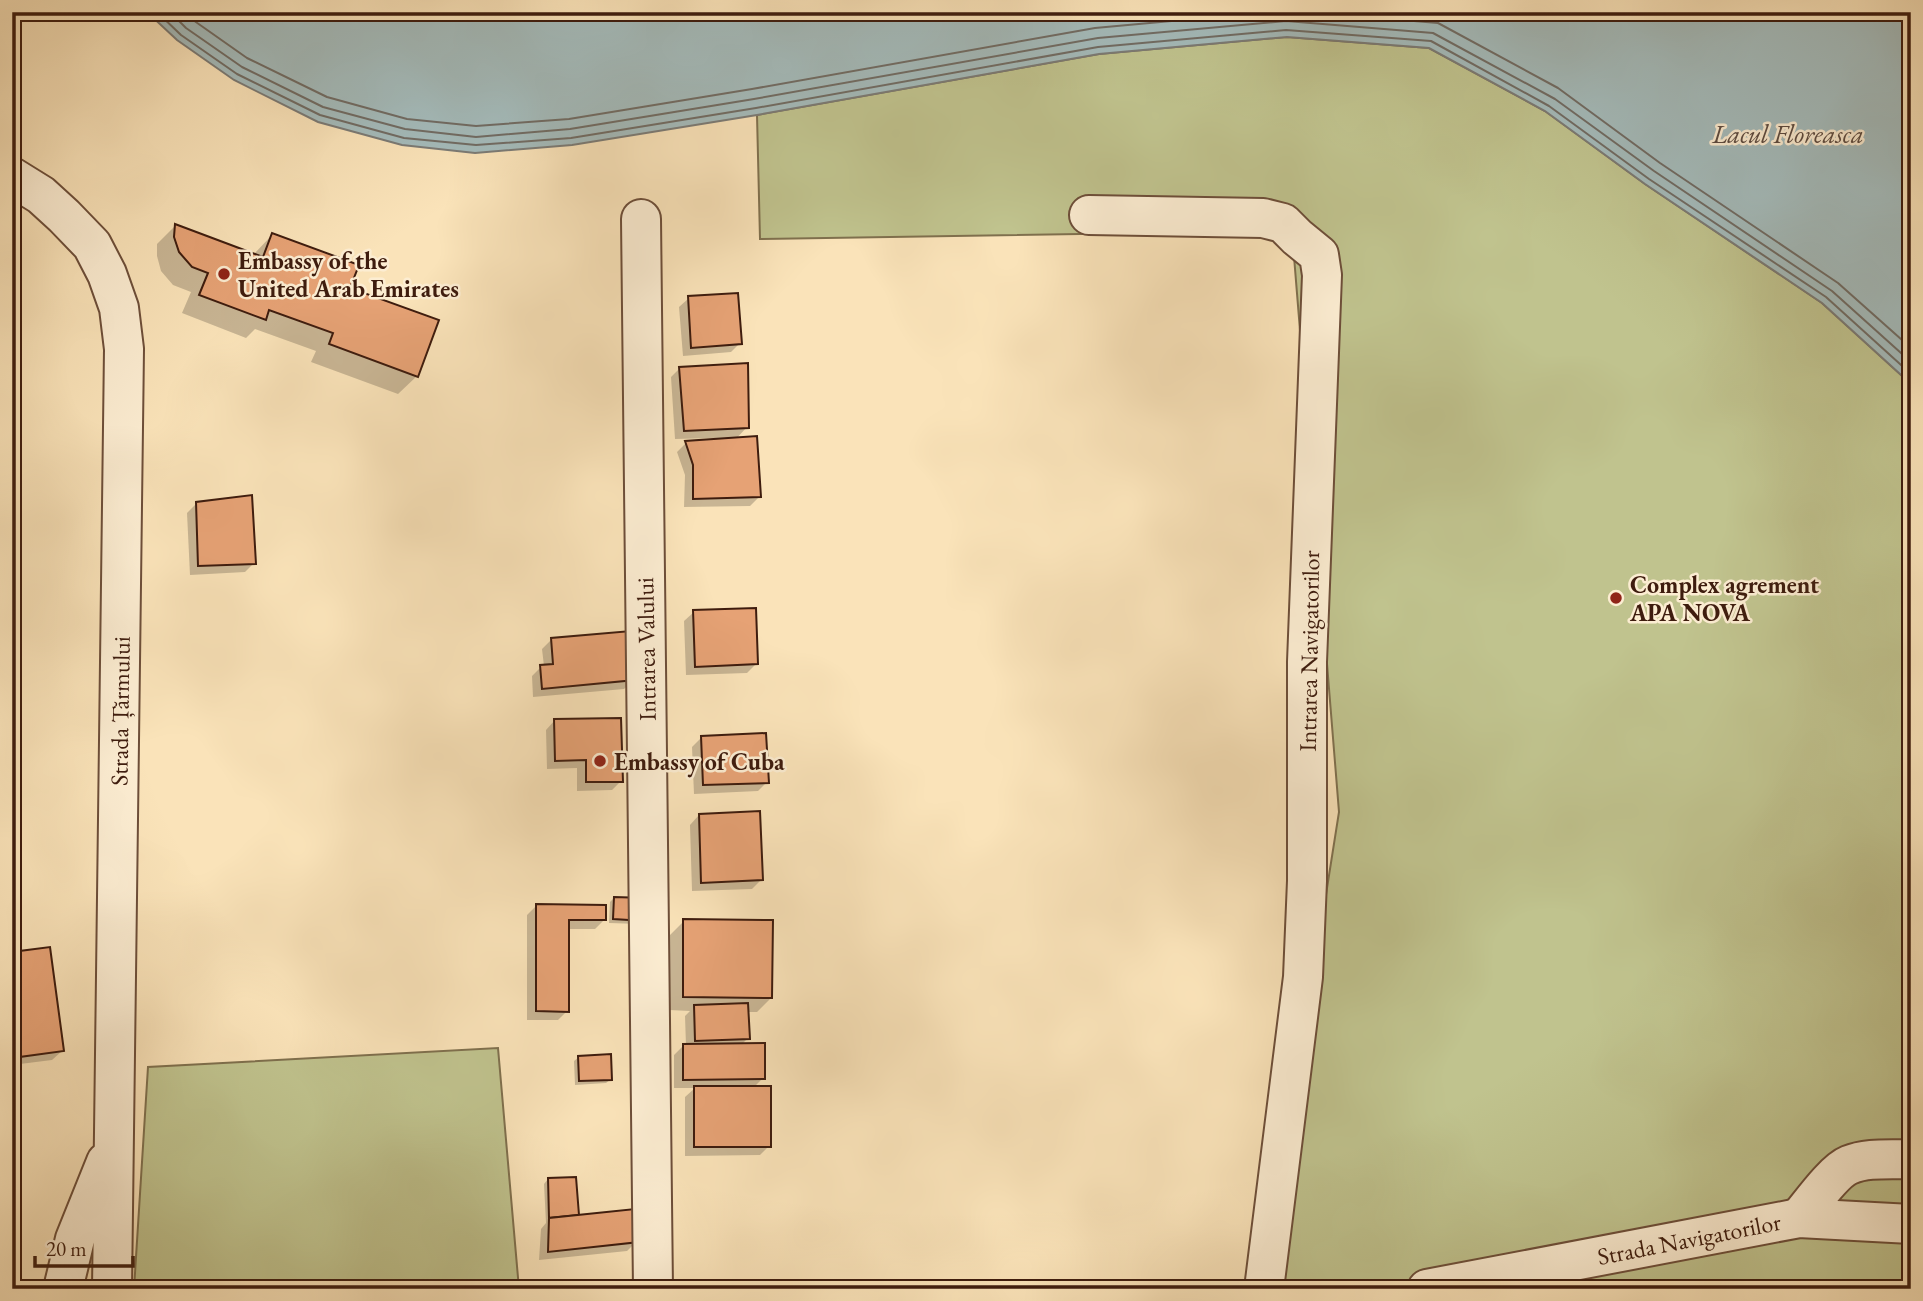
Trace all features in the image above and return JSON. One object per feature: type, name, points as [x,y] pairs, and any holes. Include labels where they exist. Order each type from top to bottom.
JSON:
[{"type":"street","name":"Strada Țărmului","points":[[12,177],[41,195],[92,246],[107,274],[119,308],[124,349],[112,1289]]},
{"type":"street","name":"Intrarea Navigatorilor","points":[[1089,215],[1263,218],[1283,223],[1318,255],[1322,275],[1307,662],[1307,881],[1303,977],[1264,1289]]},
{"type":"street","name":"Intrarea Valului","points":[[641,219],[653,1289]]},
{"type":"street","points":[[63,1289],[75,1239],[114,1140]]},
{"type":"street","points":[[1799,1218],[1847,1166],[1866,1161],[1911,1159]]},
{"type":"street","name":"Strada Navigatorilor","points":[[1427,1289],[1799,1218],[1911,1224]]},
{"type":"green space","name":"Complex agrement APA NOVA","points":[[1287,37],[1429,48],[1545,111],[1645,184],[1822,303],[1911,384],[1911,1289],[1256,1289],[1266,1275],[1339,812],[1293,244],[1272,231],[760,239],[757,115],[1099,54]]},
{"type":"green space","points":[[498,1048],[519,1289],[134,1289],[148,1067]]},
{"type":"water","name":"Lacul Floreasca","points":[[147,12],[1911,12],[1911,384],[1822,303],[1645,184],[1545,111],[1429,48],[1287,37],[1099,54],[572,145],[475,153],[402,145],[318,122],[234,80],[177,40]]},
{"type":"building","points":[[175,224],[263,257],[272,233],[359,265],[350,288],[439,320],[418,377],[329,344],[333,333],[269,310],[266,320],[199,295],[208,273],[192,267],[179,252],[174,237]]},
{"type":"building","points":[[738,293],[742,344],[691,348],[688,296]]},
{"type":"building","points":[[748,363],[749,428],[684,431],[679,367]]},
{"type":"building","points":[[757,436],[761,497],[693,499],[693,465],[685,441]]},
{"type":"building","points":[[252,495],[256,564],[198,566],[196,502]]},
{"type":"building","points":[[756,608],[758,664],[695,667],[693,610]]},
{"type":"building","points":[[631,631],[635,680],[542,689],[540,665],[553,664],[551,638]]},
{"type":"building","points":[[621,718],[623,782],[586,782],[586,760],[555,761],[554,719]]},
{"type":"building","points":[[766,733],[769,783],[703,785],[701,736]]},
{"type":"building","points":[[760,811],[763,880],[701,883],[699,814]]},
{"type":"building","points":[[614,897],[646,898],[645,921],[613,919]]},
{"type":"building","points":[[536,904],[606,905],[606,920],[569,920],[569,1012],[536,1011]]},
{"type":"building","points":[[683,919],[773,920],[772,998],[683,997]]},
{"type":"building","points":[[50,947],[64,1051],[12,1058],[12,952]]},
{"type":"building","points":[[748,1003],[750,1039],[695,1041],[694,1005]]},
{"type":"building","points":[[765,1043],[765,1079],[683,1080],[683,1044]]},
{"type":"building","points":[[611,1054],[612,1080],[579,1081],[578,1056]]},
{"type":"building","points":[[694,1086],[771,1086],[771,1147],[694,1147]]},
{"type":"building","points":[[576,1177],[579,1215],[549,1218],[548,1178]]},
{"type":"building","points":[[635,1209],[639,1242],[548,1252],[549,1218]]},
{"type":"building","points":[[629,1286],[629,1289],[583,1289]]},
{"type":"place","name":"Embassy of the United Arab Emirates","points":[[224,274]]},
{"type":"place","name":"Complex agrement APA NOVA","points":[[1616,598]]},
{"type":"place","name":"Embassy of Cuba","points":[[600,761]]}]
